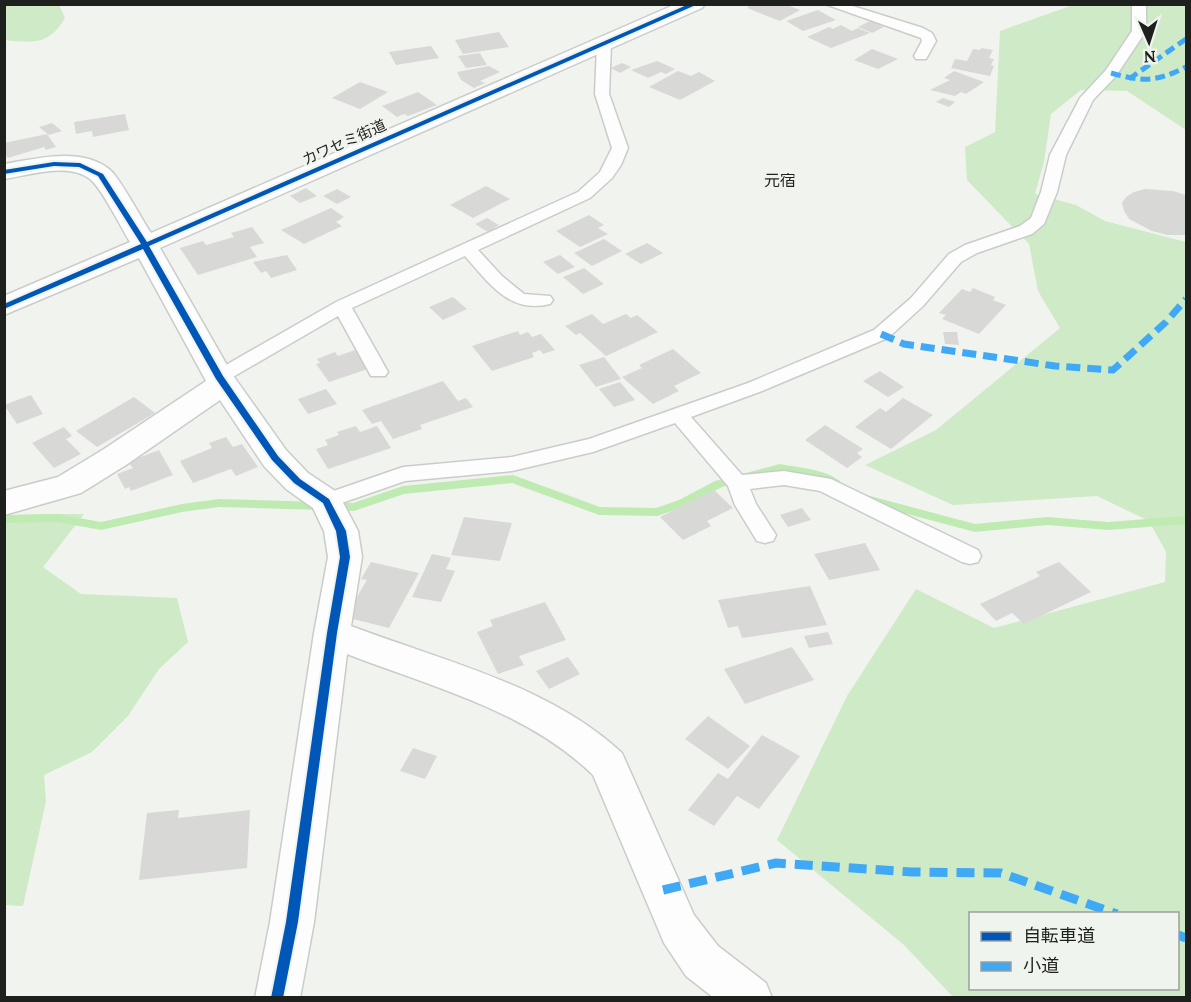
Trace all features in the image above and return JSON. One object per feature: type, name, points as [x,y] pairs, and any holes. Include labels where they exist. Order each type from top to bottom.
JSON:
[{"type":"street","name":"カワセミ街道","points":[[4,307],[695,4]]},
{"type":"street","points":[[4,172],[54,164],[80,165],[101,175],[145,245],[222,380],[275,458],[297,481],[326,501],[341,531],[345,557],[332,633],[292,922],[277,998]]},
{"type":"street","points":[[4,503],[69,485],[115,457],[222,380]]},
{"type":"street","points":[[332,633],[526,705],[561,724],[591,747],[608,765],[679,929],[702,962],[750,998]]},
{"type":"lane","points":[[831,4],[918,31],[927,36],[929,41],[921,56]]},
{"type":"lane","points":[[326,501],[403,474],[512,464],[592,445],[755,387],[864,344],[881,334],[917,302],[955,258],[971,249],[1026,230],[1038,220],[1049,192],[1058,155],[1086,98],[1111,73],[1140,31],[1139,4]]},
{"type":"lane","points":[[222,380],[342,306],[584,195],[613,165],[620,148],[602,94],[604,45]]},
{"type":"lane","points":[[468,249],[496,280],[519,299],[544,300]]},
{"type":"lane","points":[[342,306],[378,372]]},
{"type":"lane","points":[[678,414],[737,483],[746,505],[765,535]]},
{"type":"lane","points":[[737,483],[784,478],[824,484],[970,556]]},
{"type":"green space","points":[[4,5],[59,5],[65,18],[47,38],[24,42],[5,40]]},
{"type":"green space","points":[[1073,5],[1186,5],[1186,130],[1127,91],[1081,90],[1051,114],[1044,162],[1035,194],[1076,205],[1105,221],[1186,242],[1186,997],[953,997],[904,945],[777,840],[847,696],[916,589],[994,628],[1165,582],[1166,552],[1149,521],[1097,496],[953,505],[865,465],[936,430],[1060,328],[1038,291],[1029,244],[967,180],[965,147],[995,132],[1000,31]]},
{"type":"green space","points":[[84,514],[43,567],[81,594],[177,598],[188,642],[159,669],[128,716],[92,752],[44,775],[46,801],[23,906],[5,905],[5,516]]},
{"type":"building","points":[[745,5],[787,5],[800,10],[780,21],[747,8],[749,6]]},
{"type":"building","points":[[818,10],[836,20],[803,31],[786,21]]},
{"type":"building","points":[[870,21],[884,27],[872,33],[858,27]]},
{"type":"building","points":[[841,25],[852,31],[858,28],[870,33],[831,48],[807,37],[829,27],[833,29]]},
{"type":"building","points":[[499,32],[509,47],[463,54],[455,40]]},
{"type":"building","points":[[431,46],[439,58],[396,65],[389,52]]},
{"type":"building","points":[[981,48],[993,50],[989,58],[994,59],[990,76],[951,68],[955,59],[967,61],[973,49],[980,50]]},
{"type":"building","points":[[872,49],[898,59],[878,69],[854,60]]},
{"type":"building","points":[[480,53],[487,65],[466,68],[458,56]]},
{"type":"building","points":[[657,61],[675,69],[666,74],[661,72],[648,78],[631,70]]},
{"type":"building","points":[[622,63],[631,67],[620,73],[611,68]]},
{"type":"building","points":[[489,66],[500,72],[480,81],[485,83],[474,88],[461,80],[457,72]]},
{"type":"building","points":[[678,71],[691,76],[699,72],[715,81],[680,100],[649,87]]},
{"type":"building","points":[[954,71],[984,82],[966,94],[961,92],[955,96],[930,90],[950,80],[944,78]]},
{"type":"building","points":[[360,82],[388,92],[360,109],[332,98]]},
{"type":"building","points":[[418,92],[437,105],[408,116],[404,114],[397,117],[382,106]]},
{"type":"building","points":[[943,98],[955,102],[949,107],[936,102]]},
{"type":"building","points":[[125,114],[129,130],[93,137],[92,131],[76,134],[74,122]]},
{"type":"building","points":[[52,123],[62,131],[49,135],[39,127]]},
{"type":"building","points":[[47,134],[56,147],[46,150],[44,147],[8,158],[4,154],[4,143]]},
{"type":"building","points":[[486,186],[510,199],[473,218],[450,205]]},
{"type":"building","points":[[306,188],[317,196],[300,203],[290,196]]},
{"type":"building","points":[[337,189],[351,197],[337,204],[323,196]]},
{"type":"building","points":[[1145,189],[1173,191],[1186,195],[1186,235],[1167,235],[1152,231],[1129,219],[1122,203],[1134,192]]},
{"type":"building","points":[[331,208],[344,217],[336,222],[342,226],[304,244],[281,230]]},
{"type":"building","points":[[589,215],[604,225],[598,228],[608,234],[580,247],[556,231]]},
{"type":"building","points":[[487,218],[499,225],[488,232],[475,224]]},
{"type":"building","points":[[252,227],[264,243],[250,247],[257,257],[198,275],[180,248],[203,241],[206,245],[234,237],[231,233]]},
{"type":"building","points":[[604,239],[622,251],[592,266],[574,253]]},
{"type":"building","points":[[647,243],[663,253],[641,264],[625,254]]},
{"type":"building","points":[[287,255],[297,270],[271,278],[266,271],[261,273],[253,262]]},
{"type":"building","points":[[560,255],[575,267],[558,274],[543,262]]},
{"type":"building","points":[[584,268],[604,284],[583,294],[563,277]]},
{"type":"building","points":[[973,288],[995,297],[993,300],[1006,305],[979,334],[942,319],[946,315],[939,313],[962,289],[970,292]]},
{"type":"building","points":[[453,297],[467,309],[443,320],[429,307]]},
{"type":"building","points":[[592,314],[603,324],[626,314],[631,318],[637,315],[658,332],[606,356],[580,333],[576,335],[565,326]]},
{"type":"building","points":[[518,331],[520,335],[528,332],[532,337],[541,334],[555,350],[543,354],[540,350],[532,353],[534,357],[492,371],[472,346]]},
{"type":"building","points":[[943,332],[957,332],[959,345],[945,344]]},
{"type":"building","points":[[673,349],[701,373],[674,386],[679,391],[653,404],[622,377],[642,368],[639,365]]},
{"type":"building","points":[[355,350],[368,369],[329,382],[316,364],[320,363],[317,359],[335,352],[338,356]]},
{"type":"building","points":[[604,357],[621,379],[596,387],[579,365]]},
{"type":"building","points":[[880,371],[904,387],[888,397],[863,381]]},
{"type":"building","points":[[443,381],[458,401],[466,398],[473,407],[420,425],[422,429],[393,439],[381,421],[372,424],[362,410]]},
{"type":"building","points":[[620,382],[635,400],[614,407],[599,389]]},
{"type":"building","points":[[326,389],[337,404],[308,414],[298,399]]},
{"type":"building","points":[[31,395],[43,414],[17,424],[4,405]]},
{"type":"building","points":[[134,397],[155,413],[97,447],[76,431]]},
{"type":"building","points":[[903,398],[933,415],[891,449],[855,427],[880,408],[886,412]]},
{"type":"building","points":[[825,425],[863,449],[857,453],[862,457],[847,468],[805,440]]},
{"type":"building","points":[[356,426],[360,432],[377,426],[391,448],[328,469],[316,449],[328,445],[325,440],[339,435],[337,432]]},
{"type":"building","points":[[64,427],[72,436],[66,439],[81,454],[54,468],[32,443]]},
{"type":"building","points":[[226,437],[233,447],[242,444],[258,467],[236,476],[231,469],[193,483],[180,461],[212,448],[209,443]]},
{"type":"building","points":[[159,450],[173,475],[131,491],[129,487],[125,489],[117,474],[133,468],[128,462]]},
{"type":"building","points":[[714,490],[733,508],[707,521],[711,526],[683,540],[660,517]]},
{"type":"building","points":[[802,508],[811,520],[788,527],[780,515]]},
{"type":"building","points":[[464,517],[512,523],[500,561],[451,555]]},
{"type":"building","points":[[865,543],[880,570],[829,580],[814,554]]},
{"type":"building","points":[[432,554],[451,558],[446,569],[455,571],[441,602],[412,597]]},
{"type":"building","points":[[371,562],[419,573],[389,628],[345,617],[367,580],[361,579]]},
{"type":"building","points":[[1059,562],[1091,592],[1024,624],[1012,613],[996,621],[980,604],[1040,576],[1036,572]]},
{"type":"building","points":[[810,586],[827,625],[742,638],[738,626],[728,628],[718,600]]},
{"type":"building","points":[[545,602],[566,640],[519,656],[524,665],[498,674],[477,632],[493,626],[490,620]]},
{"type":"building","points":[[828,632],[833,644],[809,648],[804,636]]},
{"type":"building","points":[[792,647],[814,680],[745,704],[724,669]]},
{"type":"building","points":[[568,657],[580,674],[549,689],[536,671]]},
{"type":"building","points":[[708,716],[750,746],[728,769],[685,739]]},
{"type":"building","points":[[762,735],[800,756],[759,809],[737,796],[714,826],[688,810],[718,773],[728,779]]},
{"type":"building","points":[[413,748],[437,756],[425,779],[400,771]]},
{"type":"building","points":[[179,810],[178,818],[250,810],[247,868],[139,880],[147,813]]},
{"type":"waterway","points":[[4,519],[57,518],[101,526],[182,508],[219,503],[354,507],[403,490],[513,479],[599,511],[657,512],[683,503],[719,484],[780,468],[824,477],[838,484]]},
{"type":"waterway","points":[[870,500],[975,528],[1047,521],[1108,526],[1186,520]]},
{"type":"marked path","points":[[1129,79],[1186,39]]},
{"type":"marked path","points":[[1111,73],[1133,79],[1150,80],[1165,77],[1186,67]]},
{"type":"marked path","points":[[881,334],[904,344],[1055,366],[1113,370],[1166,322],[1186,299]]},
{"type":"marked path","points":[[663,890],[776,863],[912,872],[1001,873],[1111,912]]},
{"type":"marked path","points":[[1179,935],[1186,938]]},
{"type":"cycle path","points":[[4,307],[695,4]]},
{"type":"cycle path","points":[[4,172],[54,164],[80,165],[101,175],[145,245],[219,377],[275,458],[297,481],[326,501],[341,531],[345,557],[332,633],[292,922],[277,998]]},
{"type":"district","name":"元宿","points":[[780,180]]}]
